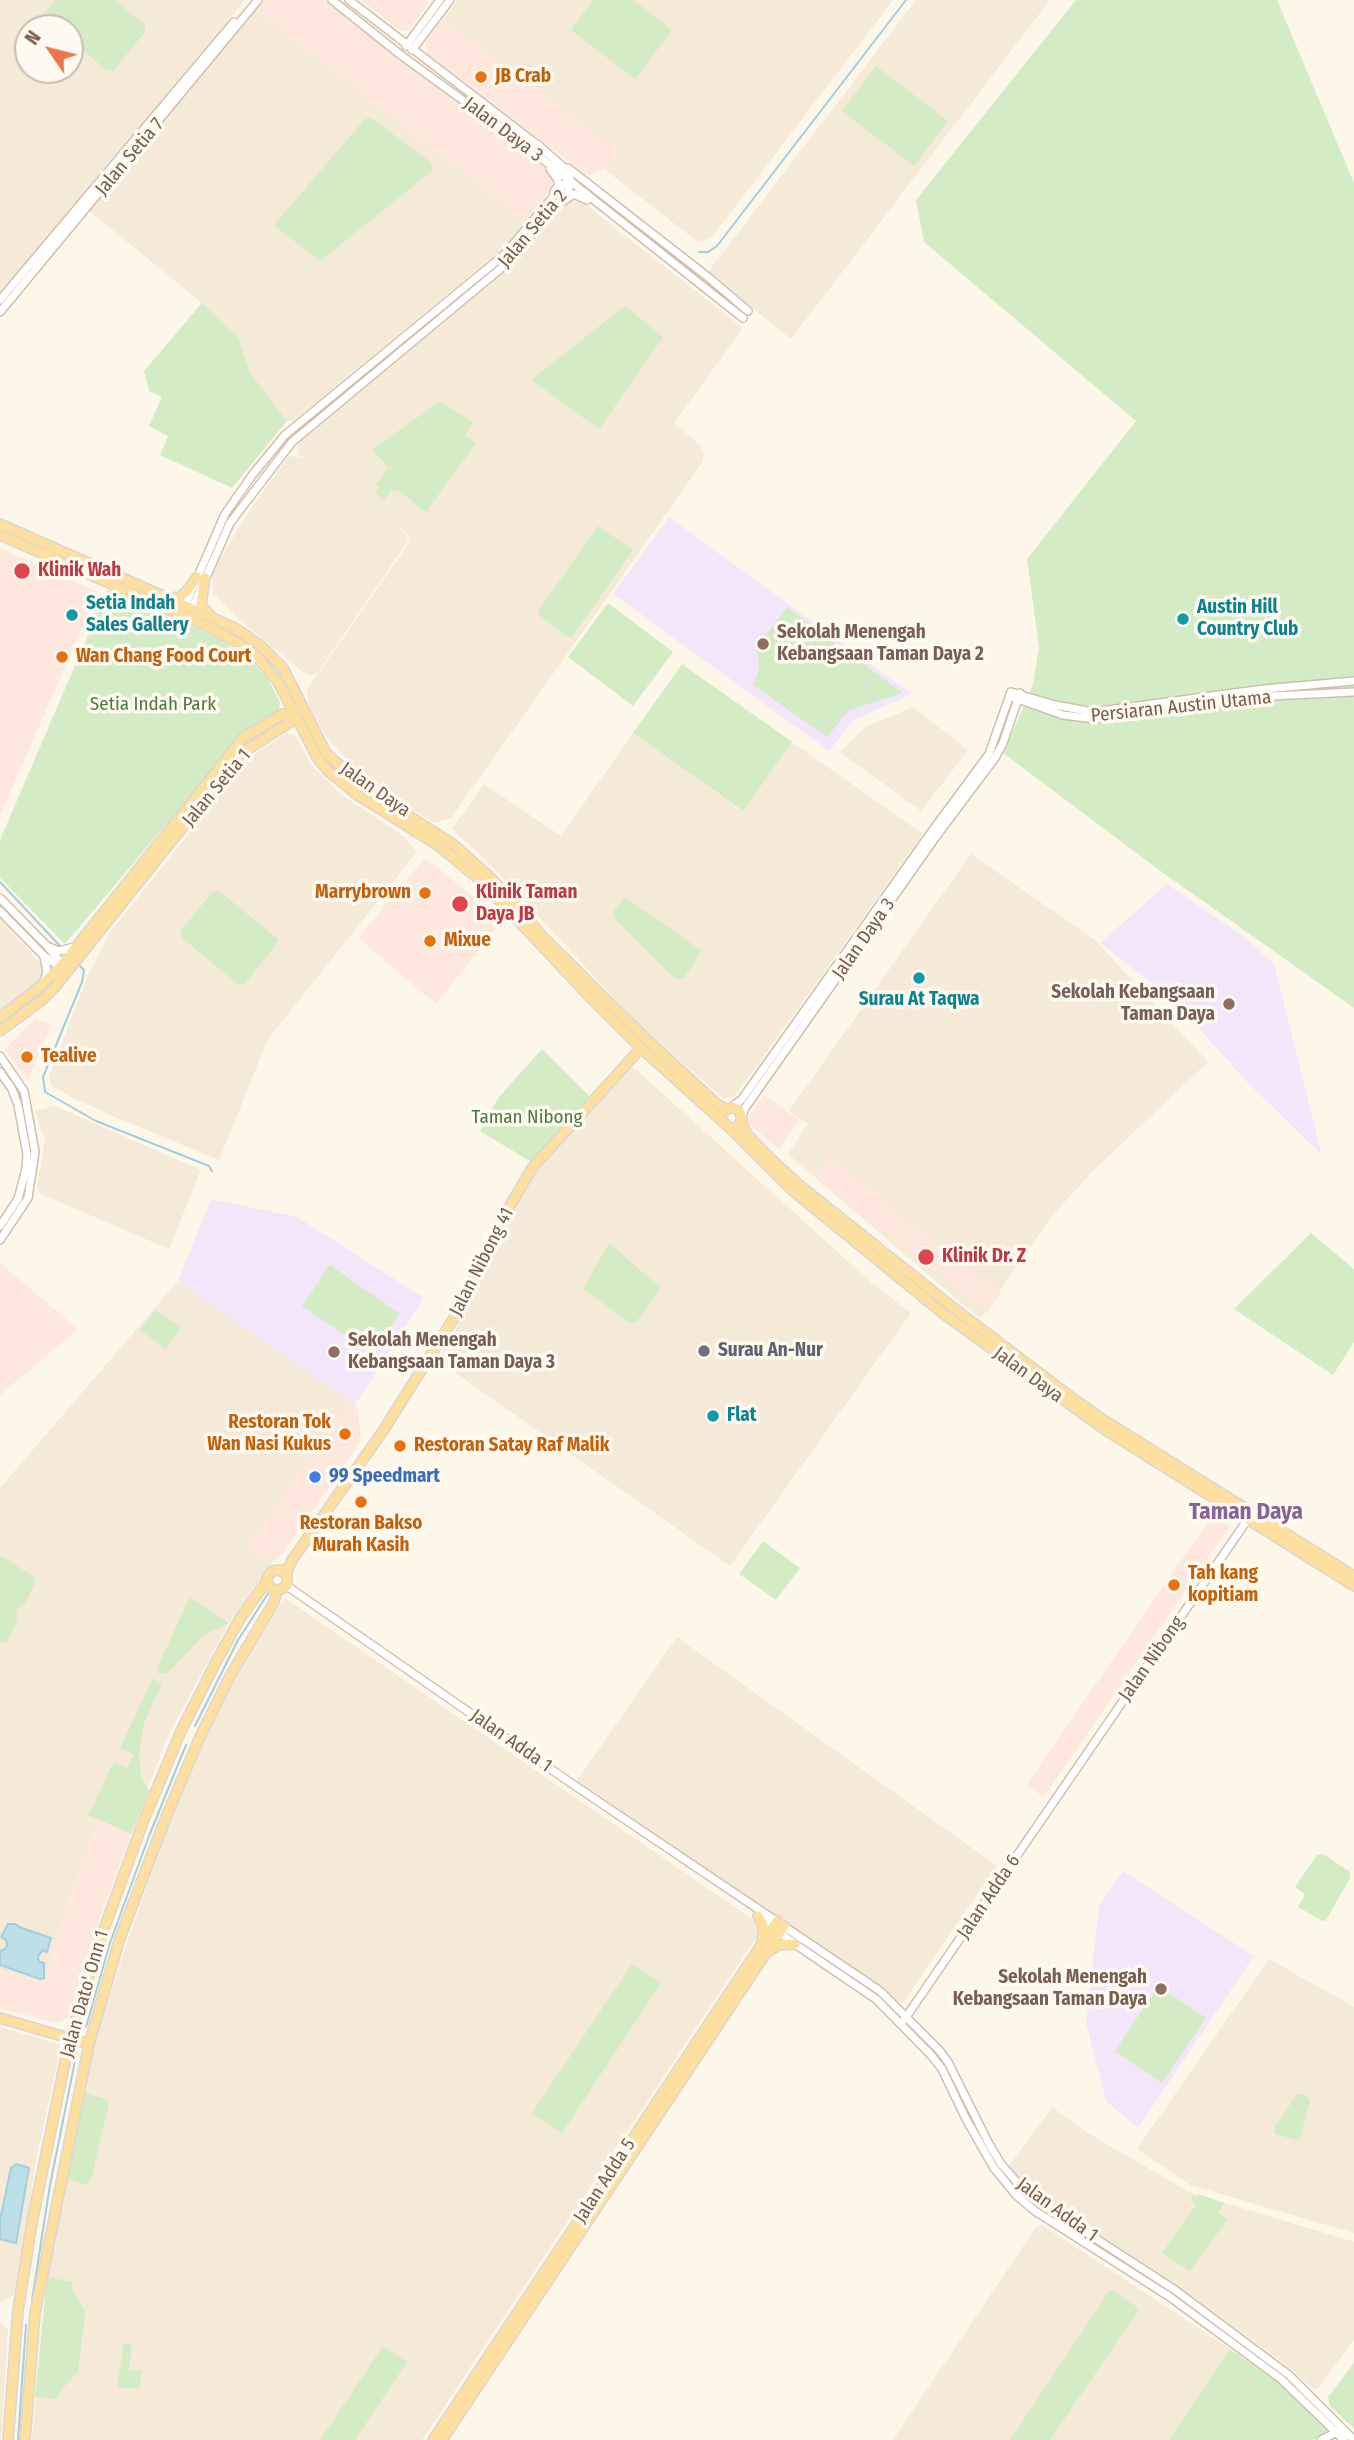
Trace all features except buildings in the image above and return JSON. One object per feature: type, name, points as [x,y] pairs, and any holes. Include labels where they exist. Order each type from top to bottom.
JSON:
[{"type":"main road","points":[[0,525],[3,537],[19,532]]},
{"type":"main road","name":"Jalan Daya","points":[[0,525],[213,618],[238,630],[261,646],[283,668],[326,753],[365,788],[453,844],[483,871],[546,940],[648,1041],[717,1104],[729,1108]]},
{"type":"main road","name":"Jalan Daya","points":[[3,537],[207,626],[257,657],[269,668],[318,759],[329,772],[359,796],[439,846],[481,881],[641,1048],[726,1125],[792,1190],[945,1315],[1110,1433],[1354,1576]]},
{"type":"main road","points":[[160,595],[178,598],[201,577]]},
{"type":"main road","points":[[201,577],[201,605],[203,611],[213,618]]},
{"type":"main road","points":[[166,609],[187,608],[207,626]]},
{"type":"main road","points":[[291,685],[296,702],[294,715],[300,718],[318,741]]},
{"type":"main road","points":[[275,719],[285,709],[282,691]]},
{"type":"main road","name":"Jalan Setia 1","points":[[0,1018],[60,967],[244,737],[283,714],[294,715],[289,723],[243,752],[55,987],[0,1032]]},
{"type":"main road","points":[[280,728],[292,728],[305,736]]},
{"type":"main road","points":[[41,1001],[59,977],[60,967],[71,964],[95,935]]},
{"type":"main road","points":[[0,1024],[15,1007]]},
{"type":"main road","name":"Jalan Nibong 41","points":[[283,1573],[426,1365],[459,1310],[508,1209],[532,1168],[641,1048]]},
{"type":"main road","points":[[729,1108],[739,1110],[741,1119],[736,1127],[726,1125],[722,1116],[729,1108]]},
{"type":"main road","name":"Jalan Daya","points":[[741,1119],[747,1134],[798,1184],[951,1306],[1099,1417],[1354,1586]]},
{"type":"main road","points":[[270,1573],[283,1573],[287,1586],[277,1591],[270,1588],[267,1581],[270,1573]]},
{"type":"main road","name":"Jalan Dato' Onn 1","points":[[8,2440],[18,2310],[33,2217],[70,2038],[104,1926],[181,1731],[241,1617],[267,1581]]},
{"type":"main road","name":"Jalan Dato' Onn 1","points":[[25,2440],[36,2313],[89,2044],[120,1938],[166,1817],[200,1739],[230,1676],[277,1591]]},
{"type":"main road","points":[[181,1731],[200,1739]]},
{"type":"main road","points":[[758,1916],[763,1925],[764,1948],[794,1944]]},
{"type":"main road","name":"Jalan Adda 5","points":[[442,2440],[778,1927]]},
{"type":"main road","points":[[0,2018],[89,2044]]},
{"type":"main road","name":"Jalan Adda 5","points":[[433,2440],[544,2281]]},
{"type":"street","name":"Jalan Setia 7","points":[[0,300],[252,0]]},
{"type":"street","name":"Jalan Setia 7","points":[[0,312],[258,0]]},
{"type":"street","name":"Jalan Daya 3","points":[[332,0],[402,56],[571,181],[740,317]]},
{"type":"street","name":"Jalan Daya 3","points":[[349,0],[746,309]]},
{"type":"street","points":[[436,80],[408,55],[409,49],[440,0]]},
{"type":"street","points":[[381,26],[402,37],[409,35],[424,28],[450,0]]},
{"type":"street","points":[[424,28],[421,53],[431,64]]},
{"type":"street","points":[[373,31],[400,48],[409,49]]},
{"type":"street","points":[[537,144],[539,149],[570,173],[571,181],[582,184],[623,211]]},
{"type":"street","points":[[537,224],[558,186],[553,173],[542,161]]},
{"type":"street","name":"Jalan Setia 2","points":[[201,577],[248,496],[292,442],[511,260],[564,184],[571,181]]},
{"type":"street","points":[[537,224],[574,194],[579,194],[617,219]]},
{"type":"street","name":"Jalan Setia 2","points":[[187,608],[229,508],[285,435],[505,254],[537,224]]},
{"type":"street","points":[[229,508],[248,496],[253,474]]},
{"type":"street","name":"Persiaran Austin Utama","points":[[1015,695],[1093,712],[1264,688],[1354,681]]},
{"type":"street","name":"Persiaran Austin Utama","points":[[1015,695],[1063,715],[1094,719],[1258,698],[1354,692]]},
{"type":"street","points":[[988,763],[999,751],[1011,723],[1015,695]]},
{"type":"street","points":[[988,763],[1015,695]]},
{"type":"street","points":[[1011,723],[1024,707],[1038,706]]},
{"type":"street","name":"Jalan Daya 3","points":[[729,1108],[742,1099],[930,834],[988,763]]},
{"type":"street","name":"Jalan Daya 3","points":[[741,1119],[745,1108],[988,763]]},
{"type":"street","points":[[0,898],[48,947],[59,960],[60,967]]},
{"type":"street","points":[[0,911],[44,956],[60,967]]},
{"type":"street","points":[[48,947],[66,951],[79,942]]},
{"type":"street","points":[[42,984],[47,975],[44,956]]},
{"type":"street","points":[[0,1056],[24,1091],[35,1152],[28,1198],[0,1240]]},
{"type":"street","points":[[0,1072],[18,1105],[27,1154],[18,1199],[0,1226]]},
{"type":"street","name":"Jalan Nibong","points":[[1052,1805],[1250,1516]]},
{"type":"street","name":"Jalan Adda 1","points":[[287,1586],[736,1895],[778,1927],[794,1944],[876,1998],[904,2020],[939,2050],[948,2062],[989,2144],[1001,2164],[1023,2189],[1175,2290],[1283,2371],[1347,2439]]},
{"type":"street","name":"Jalan Adda 6","points":[[904,2020],[1052,1805]]},
{"type":"street","name":"Jalan Adda 1","points":[[736,1895],[758,1916],[880,1991],[904,2020]]},
{"type":"street","points":[[1321,2440],[1341,2430]]},
{"type":"shaded area","points":[[0,0],[245,0],[0,294]]},
{"type":"shaded area","points":[[262,0],[325,0],[551,173],[553,187],[526,221],[254,9]]},
{"type":"shaded area","points":[[361,0],[426,0],[429,3],[409,30],[400,31]]},
{"type":"shaded area","points":[[458,0],[893,0],[711,238],[698,242],[608,172],[606,168],[618,152],[443,19]]},
{"type":"shaded area","points":[[916,0],[1050,0],[791,339],[708,272]]},
{"type":"shaded area","points":[[254,9],[526,221],[513,240],[293,421],[287,421],[251,374],[238,337],[202,303],[87,209]]},
{"type":"shaded area","points":[[443,19],[619,152],[606,168],[588,176],[427,53],[426,42]]},
{"type":"shaded area","points":[[581,201],[743,328],[674,423],[700,445],[704,454],[702,463],[451,818],[434,823],[364,779],[325,735],[309,706],[307,690],[409,543],[408,534],[386,519],[407,535],[408,541],[318,672],[312,675],[303,672],[237,618],[213,593],[212,573],[249,511],[289,456],[303,458],[297,453],[299,442],[521,257],[567,202]]},
{"type":"shaded area","name":"Sekolah Menengah Kebangsaan Taman Daya 2","points":[[669,517],[912,694],[854,720],[829,751],[613,594]]},
{"type":"shaded area","points":[[0,548],[98,592],[0,815]]},
{"type":"shaded area","points":[[913,707],[968,750],[921,811],[840,752],[865,727]]},
{"type":"shaded area","points":[[287,733],[295,736],[311,765],[343,796],[405,837],[417,852],[268,1039],[219,1160],[69,1096],[51,1085],[49,1077],[86,980],[111,931],[252,755]]},
{"type":"shaded area","points":[[633,733],[742,811],[792,742],[923,834],[735,1096],[724,1099],[643,1029],[490,864],[452,829],[484,784],[561,836]]},
{"type":"shaded area","points":[[971,854],[1095,940],[1208,1062],[1093,1171],[1051,1217],[980,1319],[788,1154],[808,1124],[789,1111]]},
{"type":"shaded area","points":[[424,859],[502,921],[436,1004],[358,938]]},
{"type":"shaded area","name":"Sekolah Kebangsaan Taman Daya","points":[[1167,884],[1243,936],[1274,964],[1322,1155],[1249,1084],[1195,1024],[1153,984],[1100,943]]},
{"type":"shaded area","points":[[0,919],[41,964],[43,972],[40,979],[0,1013]]},
{"type":"shaded area","points":[[36,1019],[51,1025],[28,1081],[5,1049]]},
{"type":"shaded area","points":[[631,1065],[873,1284],[911,1313],[730,1566],[437,1360],[453,1336],[523,1191],[540,1165]]},
{"type":"shaded area","points":[[764,1095],[799,1120],[779,1150],[746,1121]]},
{"type":"shaded area","points":[[55,1106],[201,1170],[169,1249],[41,1194],[37,1187],[45,1140],[35,1111]]},
{"type":"shaded area","points":[[830,1155],[897,1212],[1001,1293],[987,1312],[815,1177]]},
{"type":"shaded area","name":"Sekolah Menengah Kebangsaan Taman Daya 3","points":[[211,1199],[297,1217],[424,1298],[355,1405],[178,1281]]},
{"type":"shaded area","points":[[0,1263],[78,1329],[0,1395]]},
{"type":"shaded area","points":[[178,1281],[355,1405],[360,1439],[229,1623],[167,1737],[131,1834],[98,1819],[44,1983],[0,1970],[0,1488]]},
{"type":"shaded area","points":[[349,1402],[358,1408],[361,1441],[279,1558],[270,1563],[247,1547]]},
{"type":"shaded area","points":[[1212,1516],[1230,1526],[1044,1797],[1026,1785]]},
{"type":"shaded area","points":[[285,1598],[755,1921],[756,1938],[422,2440],[32,2440],[47,2277],[71,2144],[96,2038],[167,1830],[200,1751],[261,1633]]},
{"type":"shaded area","points":[[677,1637],[997,1866],[902,2004],[576,1782]]},
{"type":"shaded area","points":[[98,1819],[131,1834],[100,1918],[68,2018],[56,2023],[0,2008],[0,1970],[44,1983]]},
{"type":"shaded area","name":"Sekolah Menengah Kebangsaan Taman Daya","points":[[1123,1871],[1254,1956],[1138,2128],[1106,2101],[1086,2023],[1099,1906]]},
{"type":"shaded area","points":[[1269,1959],[1354,2007],[1354,2233],[1190,2185],[1137,2149]]},
{"type":"shaded area","points":[[0,2027],[59,2044],[60,2050],[35,2165],[18,2287],[14,2295],[0,2303]]},
{"type":"shaded area","points":[[1052,2107],[1088,2133],[1189,2192],[1354,2242],[1354,2340],[1317,2389],[1313,2389],[1292,2369],[1171,2281],[1043,2198],[1025,2185],[1008,2167]]},
{"type":"shaded area","points":[[1042,2225],[1230,2349],[1169,2440],[893,2440],[1036,2227]]},
{"type":"shaded area","points":[[0,2322],[8,2329],[1,2440],[0,2440]]},
{"type":"green space","points":[[55,0],[115,0],[145,25],[145,32],[113,71],[106,70],[84,51],[84,14],[44,14]]},
{"type":"green space","points":[[593,0],[633,0],[672,30],[635,79],[571,30]]},
{"type":"green space","points":[[1076,0],[1277,0],[1354,183],[1354,1008],[1155,867],[1003,753],[1033,685],[1039,647],[1027,559],[1136,421],[924,242],[916,200]]},
{"type":"green space","points":[[876,66],[948,121],[914,166],[842,111]]},
{"type":"green space","points":[[371,118],[430,162],[433,170],[320,261],[274,225],[365,119]]},
{"type":"green space","points":[[202,303],[238,337],[251,374],[287,421],[232,488],[160,455],[168,436],[149,426],[162,397],[149,391],[144,371]]},
{"type":"green space","points":[[625,306],[663,337],[599,429],[531,380]]},
{"type":"green space","points":[[440,401],[473,422],[465,435],[476,443],[426,512],[399,491],[391,491],[384,500],[375,493],[379,487],[376,485],[388,467],[372,450]]},
{"type":"green space","points":[[598,526],[633,550],[572,637],[568,637],[540,616],[538,611]]},
{"type":"green space","name":"Setia Indah Park","points":[[111,590],[218,638],[248,658],[268,679],[280,702],[279,711],[241,736],[65,944],[0,878],[0,840],[107,591]]},
{"type":"green space","points":[[608,603],[673,652],[633,706],[568,657]]},
{"type":"green space","points":[[787,607],[903,693],[849,710],[827,737],[753,685],[759,670],[757,647]]},
{"type":"green space","points":[[682,664],[792,742],[743,811],[633,733]]},
{"type":"green space","points":[[219,891],[278,939],[245,984],[239,985],[181,937],[181,931],[212,892]]},
{"type":"green space","points":[[625,897],[702,951],[683,979],[675,979],[614,917],[614,911]]},
{"type":"green space","name":"Taman Nibong","points":[[542,1049],[591,1098],[533,1163],[480,1131],[498,1098]]},
{"type":"green space","points":[[1311,1233],[1354,1269],[1354,1342],[1333,1375],[1234,1309]]},
{"type":"green space","points":[[609,1243],[661,1288],[637,1321],[630,1323],[583,1289]]},
{"type":"green space","points":[[330,1265],[400,1314],[373,1354],[302,1306]]},
{"type":"green space","points":[[156,1310],[181,1327],[166,1349],[140,1330]]},
{"type":"green space","points":[[763,1541],[800,1568],[776,1600],[739,1574]]},
{"type":"green space","points":[[2,1556],[34,1577],[35,1582],[26,1602],[16,1610],[17,1622],[6,1643],[0,1642]]},
{"type":"green space","points":[[190,1597],[229,1623],[203,1635],[170,1671],[164,1674],[157,1668]]},
{"type":"green space","points":[[153,1678],[162,1684],[144,1723],[139,1755],[141,1778],[149,1791],[131,1834],[88,1815],[114,1762],[127,1768],[134,1755],[120,1748]]},
{"type":"green space","points":[[1323,1854],[1350,1872],[1350,1878],[1326,1920],[1322,1921],[1298,1907],[1305,1894],[1295,1887],[1317,1855]]},
{"type":"green space","points":[[632,1964],[661,1983],[562,2133],[532,2113]]},
{"type":"green space","points":[[1158,1986],[1206,2018],[1162,2083],[1115,2051]]},
{"type":"green space","points":[[84,2088],[88,2094],[106,2099],[109,2103],[91,2180],[86,2185],[65,2178]]},
{"type":"green space","points":[[1297,2094],[1306,2095],[1310,2102],[1300,2137],[1296,2140],[1275,2134],[1275,2127]]},
{"type":"green space","points":[[1199,2194],[1224,2203],[1218,2212],[1227,2220],[1190,2271],[1162,2253],[1196,2205],[1191,2201],[1193,2196],[1198,2197]]},
{"type":"green space","points":[[47,2277],[73,2282],[72,2288],[85,2312],[78,2372],[61,2390],[58,2399],[35,2397]]},
{"type":"green space","points":[[1112,2290],[1137,2307],[1138,2311],[1050,2440],[1010,2440],[1109,2291]]},
{"type":"green space","points":[[124,2344],[132,2345],[129,2370],[141,2371],[140,2386],[137,2389],[117,2385]]},
{"type":"green space","points":[[383,2346],[407,2362],[355,2440],[320,2440]]},
{"type":"green space","points":[[1230,2349],[1285,2387],[1324,2425],[1327,2430],[1325,2434],[1313,2440],[1169,2440]]},
{"type":"green space","points":[[1354,2363],[1354,2429],[1330,2406],[1328,2397]]},
{"type":"water","points":[[8,1924],[16,1924],[51,1938],[47,1952],[43,1950],[38,1956],[39,1962],[44,1963],[44,1978],[0,1965],[0,1951],[7,1945],[6,1940],[1,1937]]},
{"type":"water","points":[[16,2164],[29,2168],[16,2243],[0,2239],[0,2220],[11,2168]]},
{"type":"waterway","points":[[699,252],[708,252],[717,246],[906,0]]},
{"type":"waterway","points":[[0,882],[61,947]]},
{"type":"waterway","points":[[80,966],[84,970],[82,982],[43,1077],[45,1092],[96,1121],[209,1166],[212,1171]]},
{"type":"waterway","points":[[195,1726],[238,1640],[269,1592]]},
{"type":"waterway","points":[[86,2027],[110,1943],[186,1745]]},
{"type":"waterway","points":[[32,2300],[50,2185],[77,2051]]},
{"type":"waterway","points":[[18,2440],[26,2325]]},
{"type":"place","name":"JB Crab","points":[[481,77]]},
{"type":"place","name":"Klinik Wah","points":[[22,571]]},
{"type":"place","name":"Setia Indah Sales Gallery","points":[[72,615]]},
{"type":"place","name":"Austin Hill Country Club","points":[[1183,619]]},
{"type":"place","name":"Sekolah Menengah Kebangsaan Taman Daya 2","points":[[763,644]]},
{"type":"place","name":"Wan Chang Food Court","points":[[62,657]]},
{"type":"place","name":"Marrybrown","points":[[425,893]]},
{"type":"place","name":"Klinik Taman Daya JB","points":[[460,904]]},
{"type":"place","name":"Mixue","points":[[430,941]]},
{"type":"place","name":"Surau At Taqwa","points":[[919,978]]},
{"type":"place","name":"Sekolah Kebangsaan Taman Daya","points":[[1229,1004]]},
{"type":"place","name":"Tealive","points":[[27,1057]]},
{"type":"place","name":"Klinik Dr. Z","points":[[926,1257]]},
{"type":"place","name":"Surau An-Nur","points":[[704,1351]]},
{"type":"place","name":"Sekolah Menengah Kebangsaan Taman Daya 3","points":[[334,1352]]},
{"type":"place","name":"Flat","points":[[713,1416]]},
{"type":"place","name":"Restoran Tok Wan Nasi Kukus","points":[[345,1434]]},
{"type":"place","name":"Restoran Satay Raf Malik","points":[[400,1446]]},
{"type":"place","name":"99 Speedmart","points":[[315,1477]]},
{"type":"place","name":"Restoran Bakso Murah Kasih","points":[[361,1502]]},
{"type":"place","name":"Tah kang kopitiam","points":[[1174,1585]]},
{"type":"place","name":"Sekolah Menengah Kebangsaan Taman Daya","points":[[1161,1989]]},
{"type":"district","name":"Taman Daya","points":[[1246,1513]]}]
